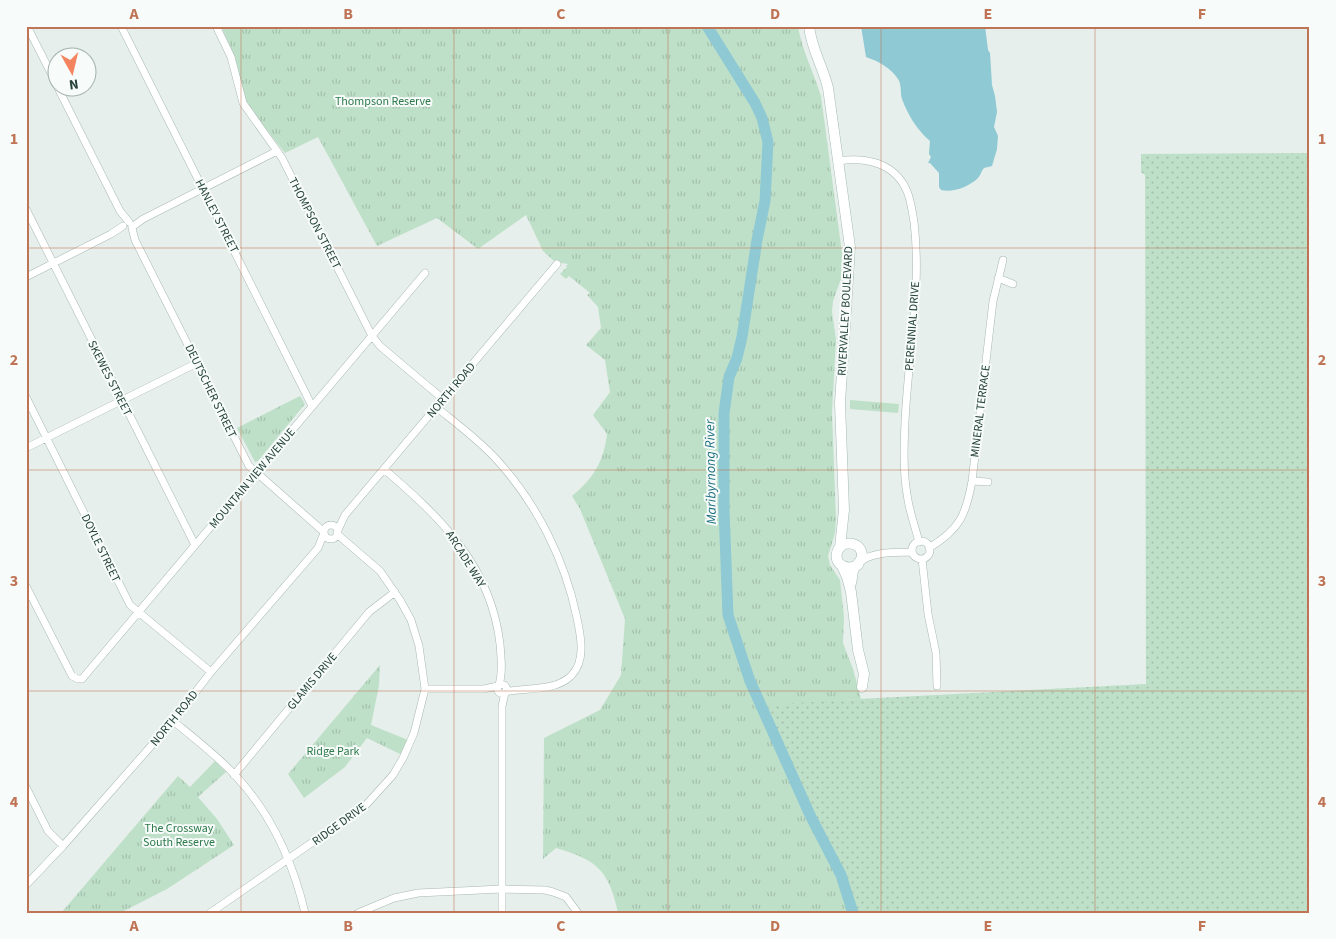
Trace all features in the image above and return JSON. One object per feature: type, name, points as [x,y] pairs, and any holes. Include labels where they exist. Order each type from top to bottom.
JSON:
[{"type":"street","name":"HANLEY STREET","points":[[120,26],[312,406]]},
{"type":"street","name":"THOMPSON STREET","points":[[216,26],[231,57],[243,103],[277,151],[372,336],[380,346],[443,399]]},
{"type":"street","name":"RIVERVALLEY BOULEVARD","points":[[809,26],[812,47],[825,75],[828,88],[850,247],[840,403],[844,510],[840,547]]},
{"type":"street","name":"DEUTSCHER STREET","points":[[27,27],[48,68]]},
{"type":"street","name":"DEUTSCHER STREET","points":[[64,98],[248,466],[313,521],[331,532]]},
{"type":"street","points":[[26,277],[277,151]]},
{"type":"street","name":"PERENNIAL DRIVE","points":[[838,161],[862,159],[886,166],[904,184],[911,205],[915,230],[916,266],[905,418],[905,480],[912,520],[919,542]]},
{"type":"street","name":"SKEWES STREET","points":[[26,209],[195,545]]},
{"type":"street","name":"MINERAL TERRACE","points":[[929,548],[954,529],[963,515],[972,481],[993,302],[1004,260]]},
{"type":"street","name":"NORTH ROAD","points":[[26,885],[63,846],[173,721],[211,672],[385,470],[557,264]]},
{"type":"street","name":"MOUNTAIN VIEW AVENUE","points":[[26,586],[72,676],[78,679],[84,677],[425,273]]},
{"type":"street","points":[[998,278],[1013,284]]},
{"type":"street","points":[[26,448],[197,363]]},
{"type":"street","name":"DOYLE STREET","points":[[26,397],[130,605],[211,672]]},
{"type":"street","points":[[425,689],[546,688],[560,684],[573,674],[581,659],[582,649],[570,588],[563,568],[542,524],[517,484],[497,460],[476,439],[436,407]]},
{"type":"street","name":"ARCADE WAY","points":[[385,470],[439,519],[463,550],[487,594],[496,618],[502,671],[502,913]]},
{"type":"street","points":[[972,481],[988,482]]},
{"type":"street","name":"RIVERVALLEY BOULEVARD","points":[[844,510],[850,534],[857,546]]},
{"type":"street","name":"RIDGE DRIVE","points":[[210,913],[365,806],[386,784],[409,746],[414,733],[425,689],[421,658],[414,630],[405,608],[380,571],[348,543],[331,532]]},
{"type":"street","points":[[912,552],[914,546],[919,542],[925,543],[929,548],[929,554],[922,559]]},
{"type":"street","points":[[862,687],[864,674],[858,650],[851,592],[846,574],[837,559],[838,550],[848,543],[865,551],[888,553]]},
{"type":"street","points":[[842,566],[850,568],[859,564],[862,554],[857,546]]},
{"type":"street","points":[[851,592],[852,572],[868,556],[912,552]]},
{"type":"street","points":[[912,552],[916,557],[922,559]]},
{"type":"street","points":[[922,559],[928,614],[936,653],[937,686]]},
{"type":"street","name":"GLAMIS DRIVE","points":[[234,775],[369,612],[395,592]]},
{"type":"street","points":[[173,721],[234,775],[252,796],[267,819],[288,860],[305,913]]},
{"type":"street","points":[[26,787],[48,831],[63,846]]},
{"type":"street","points":[[358,913],[394,898],[418,893],[466,890],[545,890],[566,897],[578,913]]},
{"type":"green space","name":"Thompson Reserve","points":[[221,26],[798,26],[805,53],[821,96],[842,253],[841,279],[833,301],[832,312],[836,339],[832,412],[836,520],[835,533],[828,556],[830,565],[840,580],[844,617],[843,643],[853,669],[861,699],[761,705],[810,815],[841,875],[853,913],[618,913],[610,886],[599,869],[591,863],[582,857],[556,848],[543,859],[544,738],[600,710],[621,675],[625,619],[580,509],[572,496],[586,483],[596,469],[603,453],[607,434],[593,415],[610,392],[605,360],[586,345],[601,328],[598,307],[587,295],[590,293],[569,276],[566,279],[560,274],[568,264],[561,263],[558,260],[554,261],[543,251],[526,215],[478,249],[437,218],[377,246],[318,137],[285,153],[246,104],[235,57]]},
{"type":"green space","points":[[1310,153],[1310,913],[853,913],[841,875],[810,815],[761,704],[1146,684],[1145,175],[1141,172],[1141,154]]},
{"type":"green space","points":[[300,396],[305,404],[258,461],[255,462],[237,428]]},
{"type":"green space","points":[[850,400],[899,404],[898,413],[850,409]]},
{"type":"green space","name":"Ridge Park","points":[[380,665],[379,685],[371,725],[408,740],[402,755],[367,738],[345,767],[304,798],[288,774]]},
{"type":"green space","name":"The Crossway South Reserve","points":[[215,761],[226,772],[198,797],[217,819],[234,845],[167,889],[120,913],[61,913],[178,776],[190,787]]},
{"type":"water","points":[[861,26],[985,26],[997,112],[994,127],[998,136],[997,149],[992,166],[984,168],[979,177],[974,181],[965,187],[955,190],[941,190],[939,187],[939,173],[928,163],[931,157],[929,154],[930,141],[910,116],[902,99],[899,81],[892,71],[866,57]]},
{"type":"waterway","name":"Maribyrnong River","points":[[707,26],[755,103],[762,118],[768,142],[765,201],[742,337],[737,358],[729,377],[724,413],[724,510],[728,615],[750,681],[810,815],[841,875],[853,913]]}]
